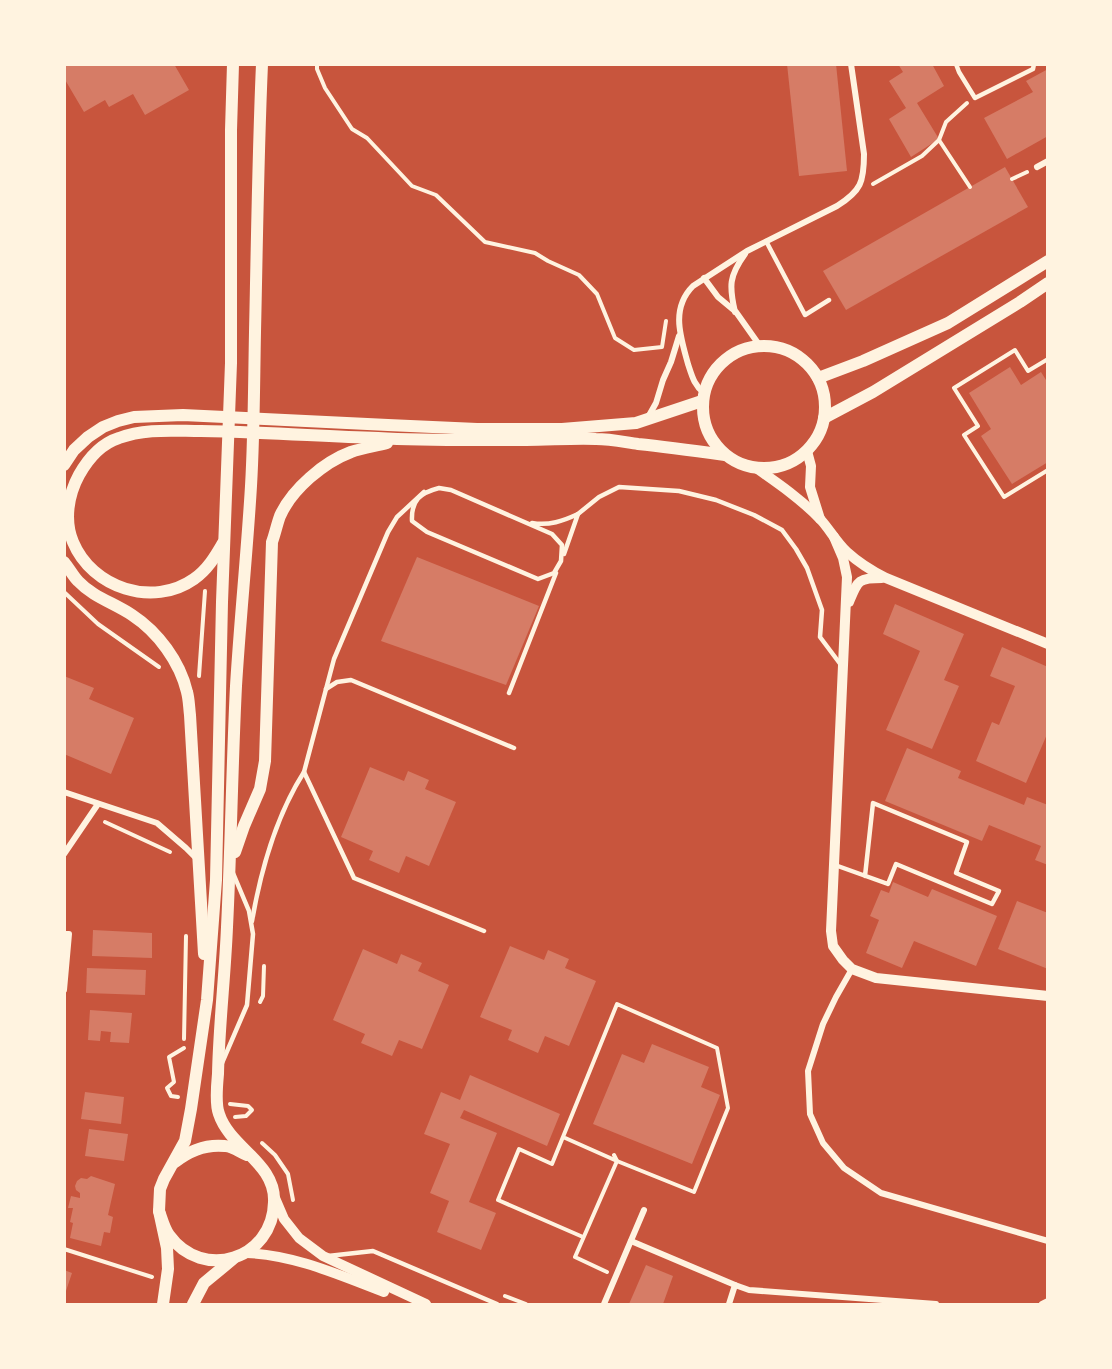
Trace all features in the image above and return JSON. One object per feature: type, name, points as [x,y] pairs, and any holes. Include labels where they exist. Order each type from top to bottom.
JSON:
[{"type":"main road","points":[[163,1305],[168,1269],[167,1248],[159,1211],[160,1190],[184,1141],[191,1109],[207,1000],[216,880],[223,542],[231,363],[233,64]]},
{"type":"main road","points":[[159,1211],[167,1233],[181,1248],[199,1258],[219,1261],[247,1253],[260,1242],[273,1218],[275,1198],[271,1181],[254,1158],[227,1130],[218,1112],[237,686],[251,483],[262,64]]},
{"type":"main road","points":[[818,378],[863,361],[948,323],[1047,261]]},
{"type":"main road","points":[[824,418],[873,392],[1047,283]]},
{"type":"main road","points":[[760,345],[774,346],[800,357],[818,378],[825,404],[824,418],[818,436],[807,451],[789,463],[767,469],[745,466],[725,455],[714,443],[706,429],[702,413],[706,383],[713,371],[734,353],[760,345]]},
{"type":"main road","points":[[64,465],[74,450],[88,437],[103,427],[134,417],[183,415],[477,429],[562,429],[636,423],[703,397]]},
{"type":"main road","points":[[223,542],[210,564],[194,579],[174,589],[153,593],[112,585],[88,567],[73,542],[68,521],[69,501],[85,464],[99,448],[117,438],[144,432],[225,431],[402,440],[597,439],[725,455]]},
{"type":"main road","points":[[230,867],[260,789],[265,761],[272,542],[280,516],[291,498],[312,475],[329,462],[351,452],[402,440]]},
{"type":"main road","points":[[64,562],[77,580],[89,591],[133,615],[154,634],[170,653],[181,674],[190,715],[207,1000]]},
{"type":"main road","points":[[164,1179],[183,1155],[202,1147],[226,1146],[254,1158]]},
{"type":"main road","points":[[193,1305],[204,1283],[233,1258]]},
{"type":"street","points":[[703,397],[692,378],[680,333],[679,321],[688,291],[747,251],[837,206],[851,197],[860,185],[864,154],[851,64]]},
{"type":"street","points":[[1037,167],[1047,161]]},
{"type":"street","points":[[736,312],[731,286],[735,268],[747,251]]},
{"type":"street","points":[[704,278],[718,297],[736,312],[760,345]]},
{"type":"street","points":[[647,419],[656,403],[680,333]]},
{"type":"street","points":[[807,451],[810,487],[820,519]]},
{"type":"street","points":[[756,468],[787,489],[820,519],[847,552],[867,569],[1047,644]]},
{"type":"street","points":[[834,537],[843,558],[847,577],[831,931],[833,946],[852,969],[876,978],[1047,996]]},
{"type":"street","points":[[845,612],[856,584],[866,578],[886,578]]},
{"type":"street","points":[[64,792],[157,823],[199,861]]},
{"type":"street","points":[[64,854],[98,804]]},
{"type":"street","points":[[64,934],[69,934],[64,990]]},
{"type":"street","points":[[852,969],[822,1024],[808,1071],[810,1114],[823,1143],[844,1168],[880,1193],[1047,1241]]},
{"type":"street","points":[[275,1198],[284,1220],[291,1229],[323,1256],[426,1305]]},
{"type":"street","points":[[604,1305],[644,1210]]},
{"type":"street","points":[[631,1241],[749,1290],[936,1305]]},
{"type":"street","points":[[247,1253],[288,1258],[419,1305]]},
{"type":"street","points":[[729,1305],[735,1285]]},
{"type":"street","points":[[1042,1305],[1047,1301]]},
{"type":"lane","points":[[956,64],[975,98],[1033,69],[1034,64]]},
{"type":"lane","points":[[766,241],[805,315],[829,300]]},
{"type":"lane","points":[[522,521],[542,524],[562,522],[578,514],[599,497],[619,487],[679,491],[716,500],[754,515],[782,530],[796,549],[807,568],[822,610],[820,637],[843,667]]},
{"type":"lane","points":[[252,926],[270,848],[291,793],[304,772],[334,659],[388,532],[398,517],[424,492],[439,488],[452,490],[552,534],[562,545],[561,561],[554,573],[538,579],[427,532],[412,521],[411,511],[424,492]]},
{"type":"lane","points":[[509,693],[578,514]]},
{"type":"lane","points":[[326,689],[337,682],[351,680],[514,748]]},
{"type":"lane","points":[[304,772],[354,878],[484,931]]},
{"type":"lane","points":[[834,864],[865,876],[888,884],[896,864],[992,904],[999,891],[957,873],[967,842],[873,803],[865,876]]},
{"type":"lane","points":[[218,1073],[247,1005],[253,934],[249,910],[230,867]]},
{"type":"lane","points":[[323,1256],[373,1251],[497,1305]]},
{"type":"path","points":[[317,64],[325,88],[352,129],[367,138],[412,186],[436,195],[485,242],[535,253],[579,274],[597,294],[615,338],[634,350],[662,347],[670,303],[682,306]]},
{"type":"path","points":[[851,197],[922,156],[939,140],[946,122],[975,98]]},
{"type":"path","points":[[939,140],[970,187]]},
{"type":"path","points":[[1047,358],[1028,371],[1015,350],[954,388],[978,426],[964,435],[1004,497],[1047,470]]},
{"type":"path","points":[[199,684],[205,590]]},
{"type":"path","points":[[64,592],[98,624],[166,673]]},
{"type":"path","points":[[105,822],[177,855]]},
{"type":"path","points":[[184,1054],[186,930]]},
{"type":"path","points":[[258,1006],[263,996],[264,962]]},
{"type":"path","points":[[563,1137],[694,1192],[728,1108],[717,1048],[617,1004],[552,1164],[519,1149],[498,1200],[583,1237]]},
{"type":"path","points":[[229,1095],[231,1106]]},
{"type":"path","points":[[234,1117],[239,1123]]},
{"type":"path","points":[[259,1140],[275,1155],[288,1174],[295,1207]]},
{"type":"path","points":[[614,1155],[616,1161],[575,1257],[616,1276]]},
{"type":"path","points":[[64,1249],[152,1277]]},
{"type":"path","points":[[151,1286],[153,1270]]},
{"type":"path","points":[[505,1296],[526,1305]]},
{"type":"building","points":[[64,64],[174,64],[189,90],[145,115],[133,94],[109,107],[105,100],[84,112],[64,78]]},
{"type":"building","points":[[787,64],[836,64],[847,171],[799,176]]},
{"type":"building","points":[[898,64],[932,64],[944,86],[917,103],[939,139],[911,157],[889,119],[906,108],[889,81],[903,72]]},
{"type":"building","points":[[1048,69],[1048,136],[1007,159],[984,118],[1033,92],[1026,81]]},
{"type":"building","points":[[1005,167],[1028,207],[846,310],[823,271]]},
{"type":"building","points":[[1010,367],[1021,385],[1041,372],[1046,380],[1048,378],[1048,462],[1012,484],[981,436],[991,429],[969,393]]},
{"type":"building","points":[[417,557],[539,606],[506,685],[381,641]]},
{"type":"building","points":[[895,604],[964,634],[944,680],[959,686],[932,749],[886,730],[920,651],[883,634]]},
{"type":"building","points":[[1002,647],[1048,667],[1048,732],[1026,783],[976,761],[992,722],[999,725],[1015,686],[990,676]]},
{"type":"building","points":[[64,676],[94,688],[89,699],[134,718],[111,774],[64,754]]},
{"type":"building","points":[[907,748],[961,771],[958,778],[1024,805],[1027,797],[1048,805],[1048,865],[1035,860],[1041,846],[989,825],[982,841],[885,801]]},
{"type":"building","points":[[370,767],[404,781],[408,771],[429,780],[425,789],[456,802],[429,866],[406,856],[399,873],[369,860],[373,851],[341,837]]},
{"type":"building","points":[[893,882],[928,897],[932,889],[997,916],[976,966],[914,941],[902,968],[866,953],[879,920],[870,916],[881,890],[889,893]]},
{"type":"building","points":[[1017,901],[1048,913],[1048,969],[998,949]]},
{"type":"building","points":[[93,930],[152,933],[152,958],[92,956]]},
{"type":"building","points":[[510,946],[544,960],[548,950],[569,959],[565,968],[596,981],[569,1046],[545,1036],[538,1053],[508,1040],[512,1030],[480,1017]]},
{"type":"building","points":[[363,949],[397,964],[401,954],[422,963],[418,971],[449,985],[422,1049],[399,1040],[392,1056],[361,1043],[365,1034],[333,1020]]},
{"type":"building","points":[[87,968],[146,970],[145,995],[86,993]]},
{"type":"building","points":[[90,1010],[132,1013],[129,1043],[110,1042],[111,1032],[101,1031],[100,1041],[88,1040]]},
{"type":"building","points":[[652,1044],[709,1067],[701,1087],[720,1095],[692,1164],[593,1124],[622,1054],[644,1063]]},
{"type":"building","points":[[470,1075],[560,1114],[547,1146],[464,1110],[460,1118],[497,1133],[469,1202],[496,1213],[481,1250],[437,1232],[449,1201],[430,1193],[450,1144],[424,1134],[441,1092],[460,1100]]},
{"type":"building","points":[[85,1092],[124,1097],[121,1124],[81,1119]]},
{"type":"building","points":[[89,1129],[128,1134],[124,1161],[85,1156]]},
{"type":"building","points":[[91,1176],[115,1184],[108,1215],[113,1217],[110,1233],[104,1232],[101,1246],[70,1238],[73,1208],[68,1208],[71,1196],[80,1198],[80,1193],[75,1186],[77,1181]]},
{"type":"building","points":[[646,1265],[673,1276],[663,1304],[629,1304]]},
{"type":"building","points":[[64,1270],[72,1273],[65,1294],[64,1294]]}]
